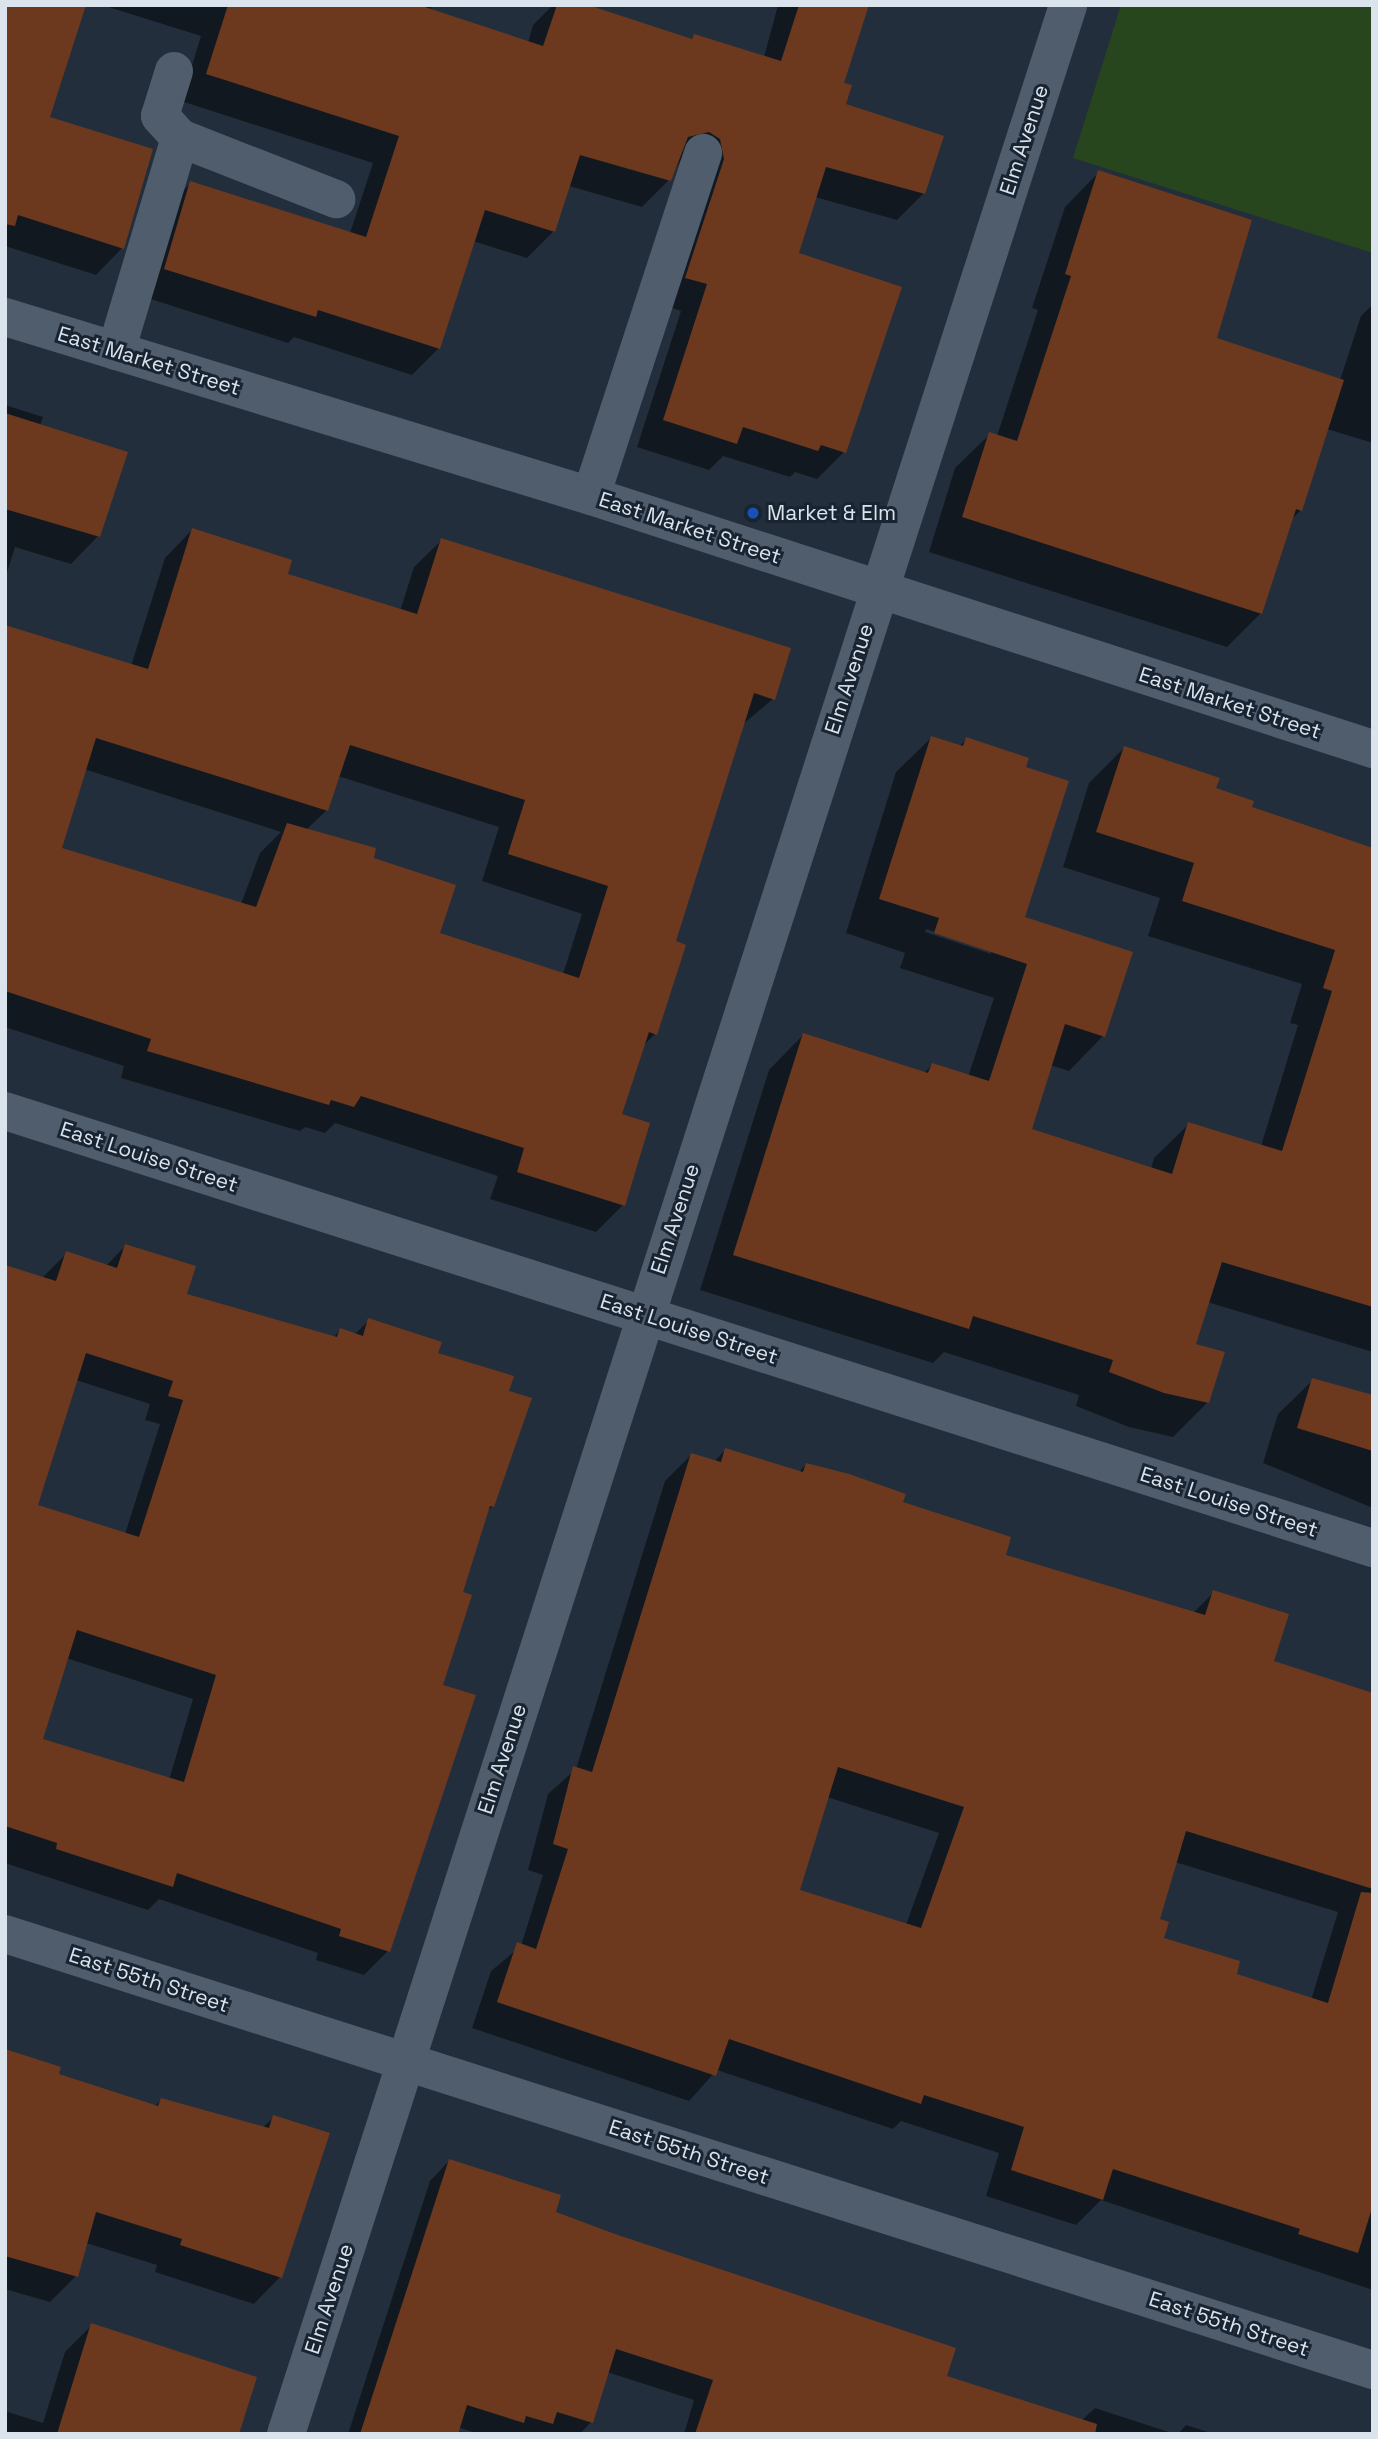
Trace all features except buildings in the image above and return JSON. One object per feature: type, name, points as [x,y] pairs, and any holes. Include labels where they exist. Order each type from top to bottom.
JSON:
[{"type":"street","name":"Elm Avenue","points":[[286,2434],[644,1315],[1068,5]]},
{"type":"street","points":[[174,71],[160,116],[180,138],[335,199]]},
{"type":"street","points":[[116,351],[180,138]]},
{"type":"street","points":[[591,496],[703,153]]},
{"type":"street","name":"East Market Street","points":[[5,317],[591,496],[1373,749]]},
{"type":"street","name":"East Louise Street","points":[[5,1111],[1373,1548]]},
{"type":"street","name":"East 55th Street","points":[[5,1934],[1373,2370]]},
{"type":"green space","points":[[1121,5],[1373,5],[1373,253],[1073,158]]},
{"type":"place","name":"Market & Elm","points":[[753,513]]}]
